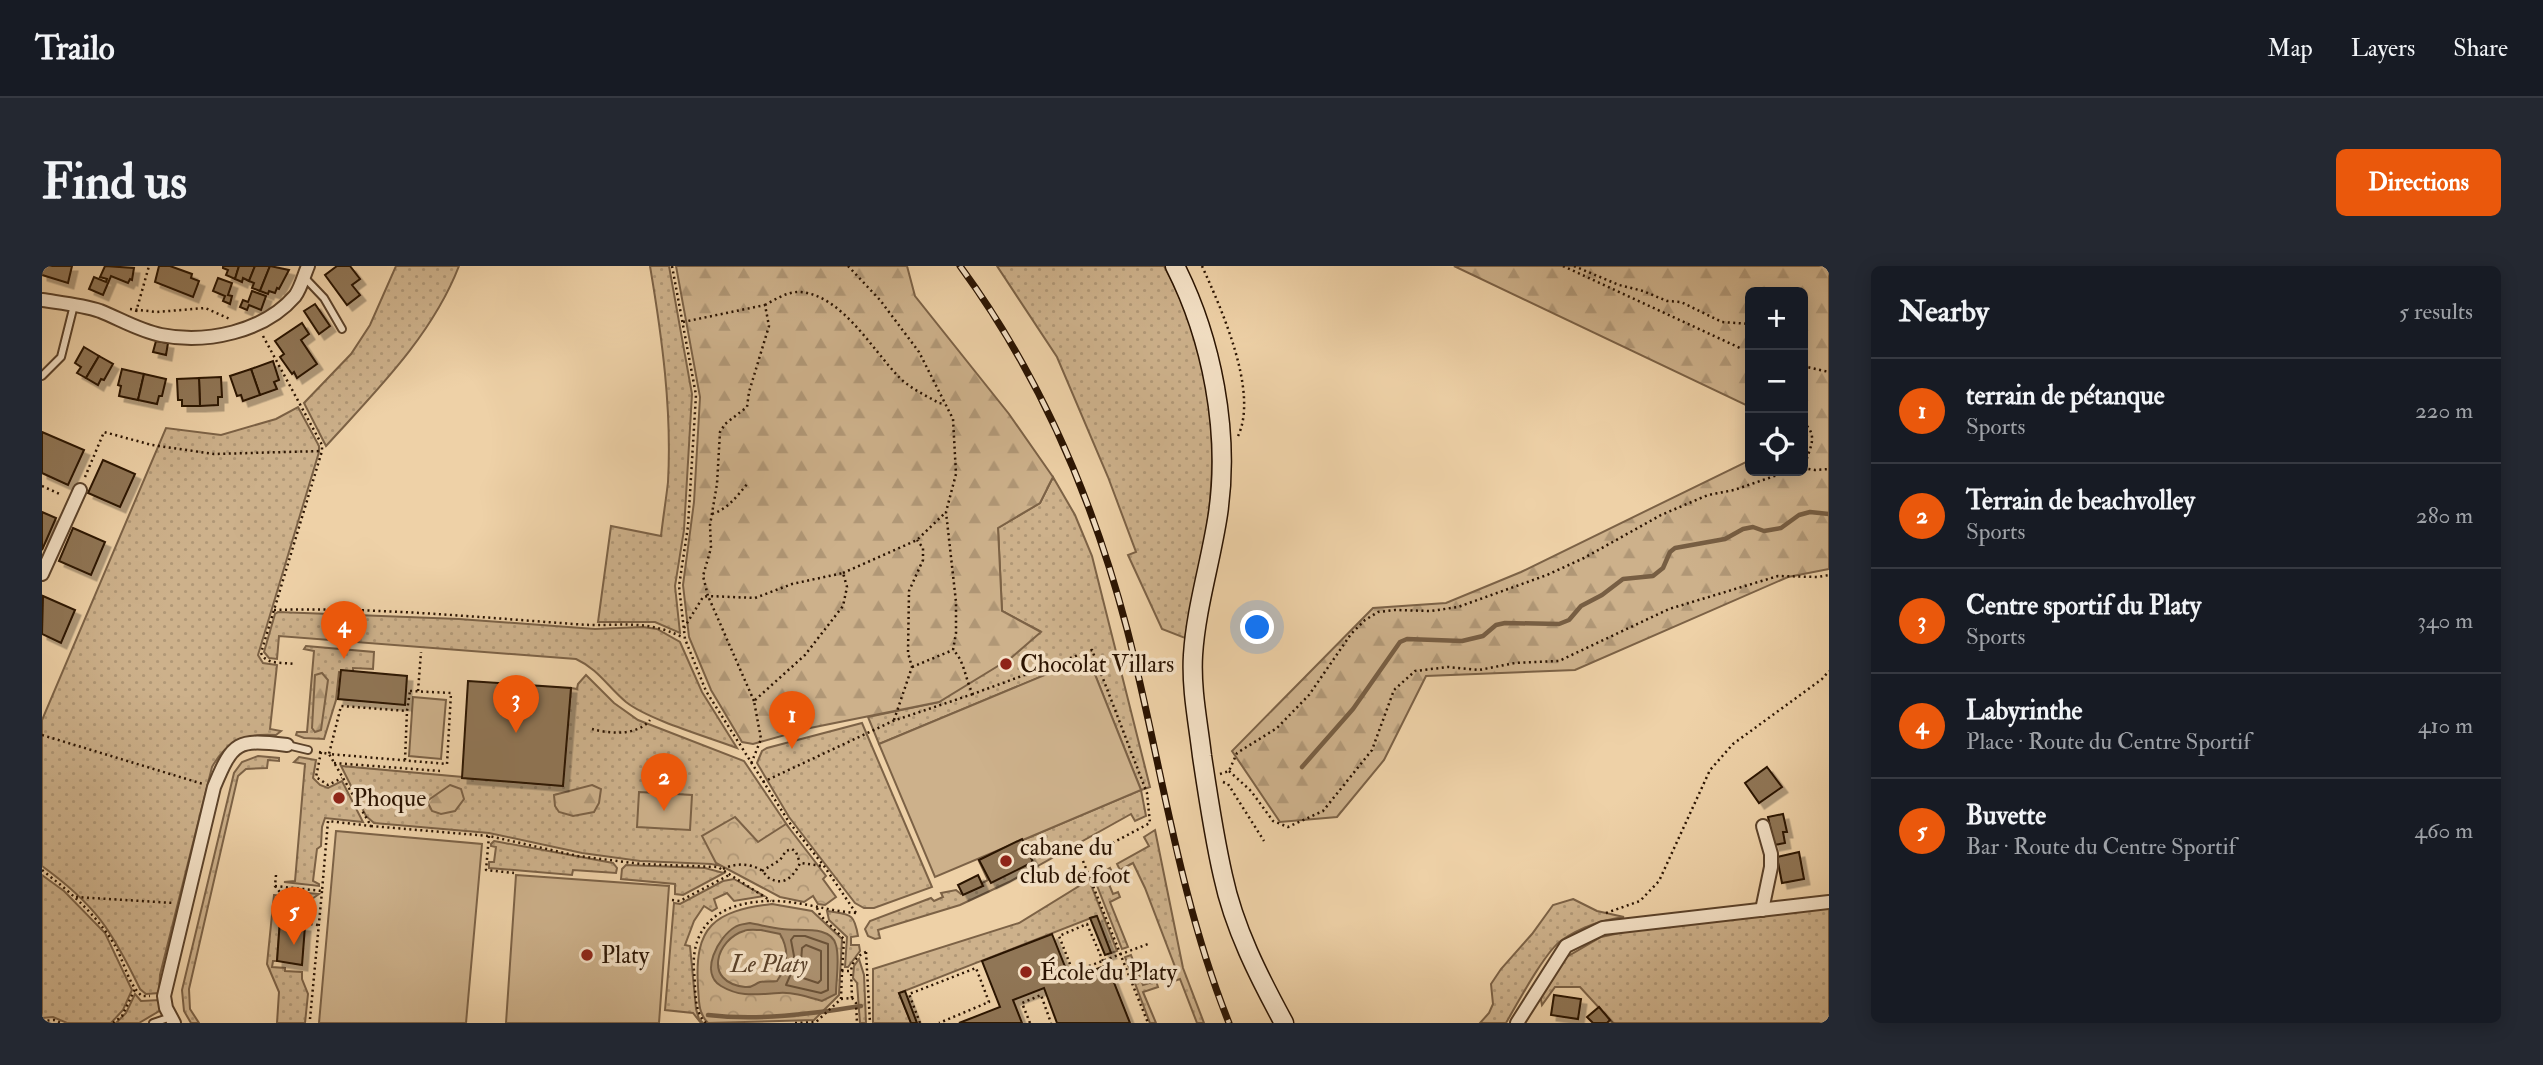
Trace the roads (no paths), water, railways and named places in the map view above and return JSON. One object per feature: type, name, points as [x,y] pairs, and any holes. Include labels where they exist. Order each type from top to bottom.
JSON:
[{"type":"main road","points":[[1175,266],[1203,338],[1214,384],[1221,450],[1218,511],[1196,626],[1193,656],[1193,689],[1206,780],[1223,878],[1243,938],[1284,1023]]},
{"type":"street","points":[[42,300],[97,310],[159,335],[218,337],[257,323],[277,311],[296,294],[306,271]]},
{"type":"street","points":[[42,574],[77,495]]},
{"type":"street","points":[[172,1020],[164,996],[214,787],[226,758],[236,747],[249,742],[287,745]]},
{"type":"street","points":[[1762,910],[1771,867],[1771,854],[1763,825]]},
{"type":"street","points":[[1517,1023],[1566,946],[1603,928],[1829,902]]},
{"type":"lane","points":[[306,271],[342,329]]},
{"type":"lane","points":[[42,376],[61,357],[74,305]]},
{"type":"lane","points":[[287,745],[308,750]]},
{"type":"lane","points":[[153,1023],[172,1020]]},
{"type":"water","points":[[750,923],[782,929],[813,930],[833,938],[838,963],[836,994],[822,1001],[790,993],[743,994],[721,986],[712,973],[713,955],[729,932],[737,926]],"holes":[[[750,930],[780,934],[786,958],[784,970],[777,981],[760,982],[745,987],[723,977],[718,960],[727,942],[735,935]]]},
{"type":"waterway","points":[[1302,767],[1353,709],[1400,642],[1407,639],[1462,641],[1483,636],[1496,625],[1505,623],[1559,624],[1569,620],[1581,606],[1602,595],[1623,579],[1653,576],[1663,568],[1670,552],[1675,548],[1725,539],[1743,529],[1753,527],[1764,531],[1781,528],[1799,515],[1810,512],[1829,514]]},
{"type":"waterway","points":[[708,1015],[765,1017],[861,1006]]},
{"type":"railway","points":[[960,266],[1015,350],[1039,394],[1061,440],[1098,533],[1127,629],[1196,926],[1229,1023]]},
{"type":"place","name":"Labyrinthe","points":[[344,659]]},
{"type":"place","name":"Chocolat Villars","points":[[1006,664]]},
{"type":"place","name":"Centre sportif du Platy","points":[[516,733]]},
{"type":"place","name":"terrain de pétanque","points":[[792,749]]},
{"type":"place","name":"Phoque","points":[[339,798]]},
{"type":"place","name":"Terrain de beachvolley","points":[[664,811]]},
{"type":"place","name":"cabane du club de foot","points":[[1006,861]]},
{"type":"place","name":"Buvette","points":[[294,945]]},
{"type":"place","name":"Platy","points":[[587,955]]},
{"type":"place","name":"École du Platy","points":[[1026,972]]},
{"type":"park label","name":"Le Platy","points":[[769,964]]}]
